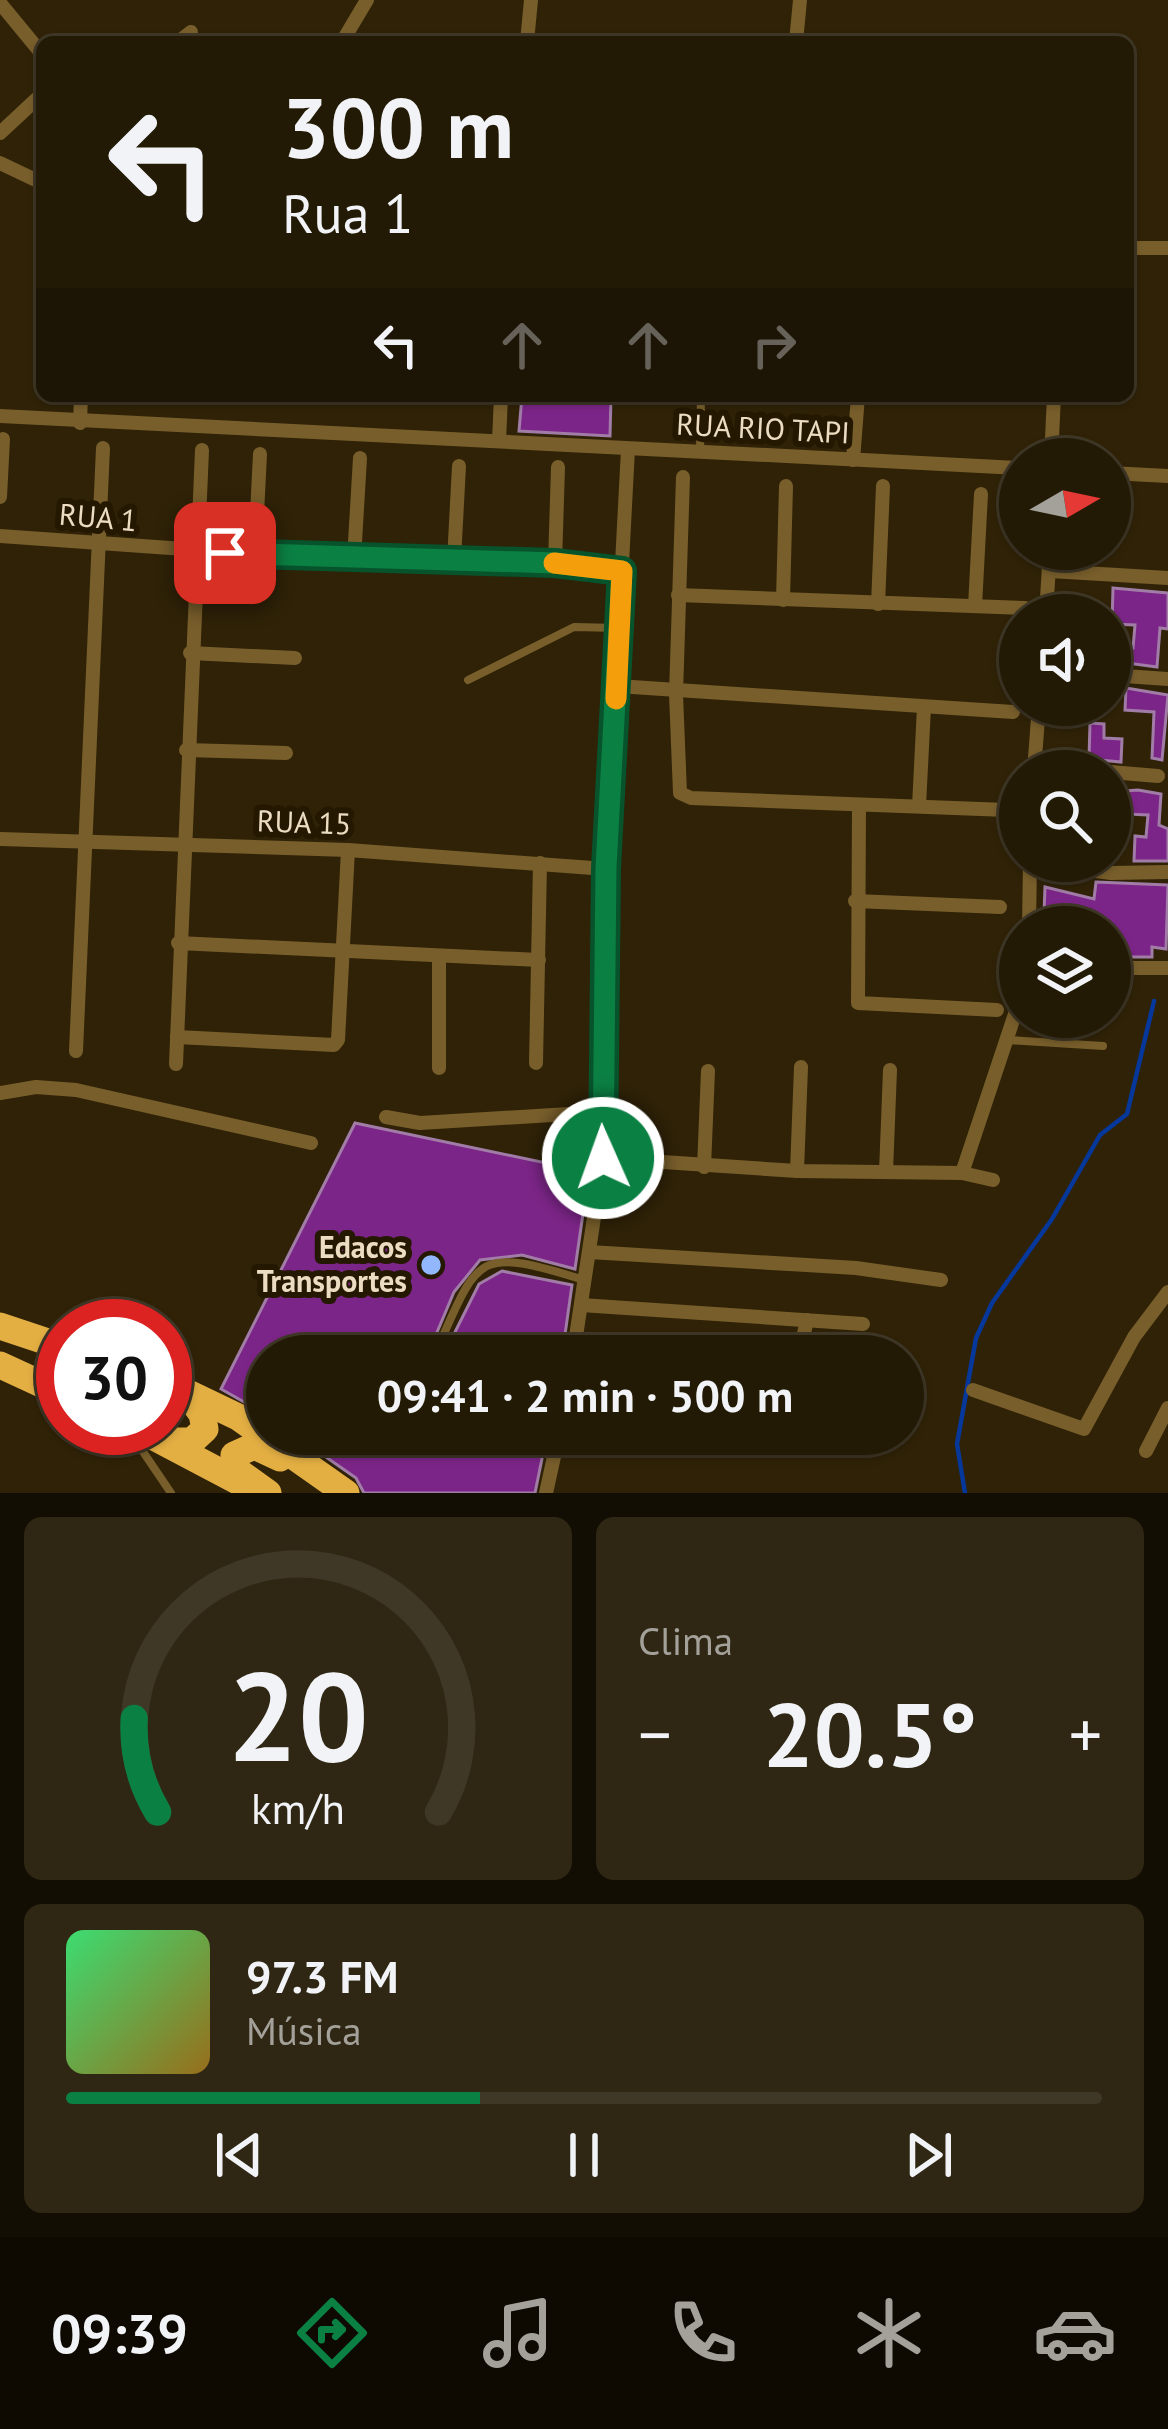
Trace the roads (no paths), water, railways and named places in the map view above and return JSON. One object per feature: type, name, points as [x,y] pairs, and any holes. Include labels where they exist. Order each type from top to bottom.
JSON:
[{"type":"highway","points":[[0,1326],[36,1338]]},
{"type":"highway","points":[[0,1365],[36,1382]]},
{"type":"highway","points":[[192,1395],[238,1417],[334,1485]]},
{"type":"highway","points":[[192,1410],[205,1429],[192,1442]]},
{"type":"highway","points":[[248,1490],[236,1470],[238,1450],[254,1446],[334,1485]]},
{"type":"highway","points":[[189,1455],[248,1490]]},
{"type":"street","points":[[346,36],[368,0]]},
{"type":"street","points":[[528,36],[532,0]]},
{"type":"street","points":[[797,36],[800,0]]},
{"type":"street","points":[[0,2],[36,47]]},
{"type":"street","points":[[186,36],[191,32]]},
{"type":"street","points":[[0,133],[36,100]]},
{"type":"street","points":[[0,163],[36,180]]},
{"type":"street","points":[[1134,248],[1168,248]]},
{"type":"street","points":[[80,423],[81,402]]},
{"type":"street","points":[[499,441],[501,402]]},
{"type":"street","points":[[853,460],[858,402]]},
{"type":"street","points":[[1052,438],[1054,402]]},
{"type":"street","name":"RUA RIO TAPI","points":[[0,416],[999,467]]},
{"type":"street","points":[[0,497],[3,439]]},
{"type":"street","points":[[76,1051],[103,448]]},
{"type":"street","points":[[576,1335],[603,1158],[606,868],[628,448]]},
{"type":"street","points":[[176,1064],[202,450]]},
{"type":"street","points":[[255,554],[260,454]]},
{"type":"street","points":[[354,559],[360,458]]},
{"type":"street","points":[[454,560],[459,466]]},
{"type":"street","points":[[555,563],[558,467]]},
{"type":"street","points":[[1131,473],[1168,476]]},
{"type":"street","points":[[683,477],[677,788],[691,798],[999,810]]},
{"type":"street","points":[[783,600],[786,486]]},
{"type":"street","points":[[878,604],[883,486]]},
{"type":"street","points":[[975,606],[981,494]]},
{"type":"street","name":"RUA 1","points":[[0,536],[97,547],[555,563],[622,571]]},
{"type":"street","points":[[1048,594],[1050,571],[1168,578]]},
{"type":"street","points":[[678,596],[999,607]]},
{"type":"street","points":[[190,653],[295,658]]},
{"type":"street","points":[[1131,676],[1168,679]]},
{"type":"street","points":[[617,686],[676,694],[999,711]]},
{"type":"street","points":[[919,806],[924,706]]},
{"type":"street","points":[[186,751],[286,753]]},
{"type":"street","points":[[1131,774],[1158,776]]},
{"type":"street","points":[[859,805],[858,1003],[998,1010]]},
{"type":"street","name":"RUA 15","points":[[0,839],[348,850],[606,868]]},
{"type":"street","points":[[177,1036],[334,1045],[348,850]]},
{"type":"street","points":[[536,1063],[540,863]]},
{"type":"street","points":[[1131,873],[1168,872]]},
{"type":"street","points":[[855,901],[999,907]]},
{"type":"street","points":[[178,943],[539,960]]},
{"type":"street","points":[[439,956],[439,1068]]},
{"type":"street","points":[[1131,968],[1168,968]]},
{"type":"street","points":[[962,1173],[1008,1040]]},
{"type":"street","points":[[797,1171],[801,1067]]},
{"type":"street","points":[[886,1172],[890,1070]]},
{"type":"street","points":[[704,1167],[708,1071]]},
{"type":"street","points":[[0,1093],[36,1087],[76,1090],[311,1143]]},
{"type":"street","points":[[386,1117],[420,1123],[601,1112]]},
{"type":"street","points":[[603,1158],[797,1171],[962,1173],[993,1180]]},
{"type":"street","points":[[589,1252],[856,1268],[941,1280]]},
{"type":"street","points":[[973,1390],[1084,1429],[1133,1337],[1168,1292]]},
{"type":"street","points":[[581,1305],[863,1324]]},
{"type":"street","points":[[804,1335],[808,1320]]},
{"type":"street","points":[[1146,1450],[1168,1408]]},
{"type":"street","points":[[546,1493],[554,1455]]},
{"type":"lane","points":[[700,455],[701,402]]},
{"type":"lane","points":[[468,680],[574,627],[620,628]]},
{"type":"lane","points":[[1008,1040],[1103,1046]]},
{"type":"lane","points":[[443,1335],[468,1280],[488,1262],[517,1259],[585,1281]]},
{"type":"lane","points":[[145,1455],[171,1493]]},
{"type":"waterway","points":[[965,1493],[957,1444],[976,1338],[992,1303],[1052,1219],[1100,1135],[1127,1114],[1154,1001]]},
{"type":"place","name":"Edacos Transportes","points":[[431,1265]]}]
